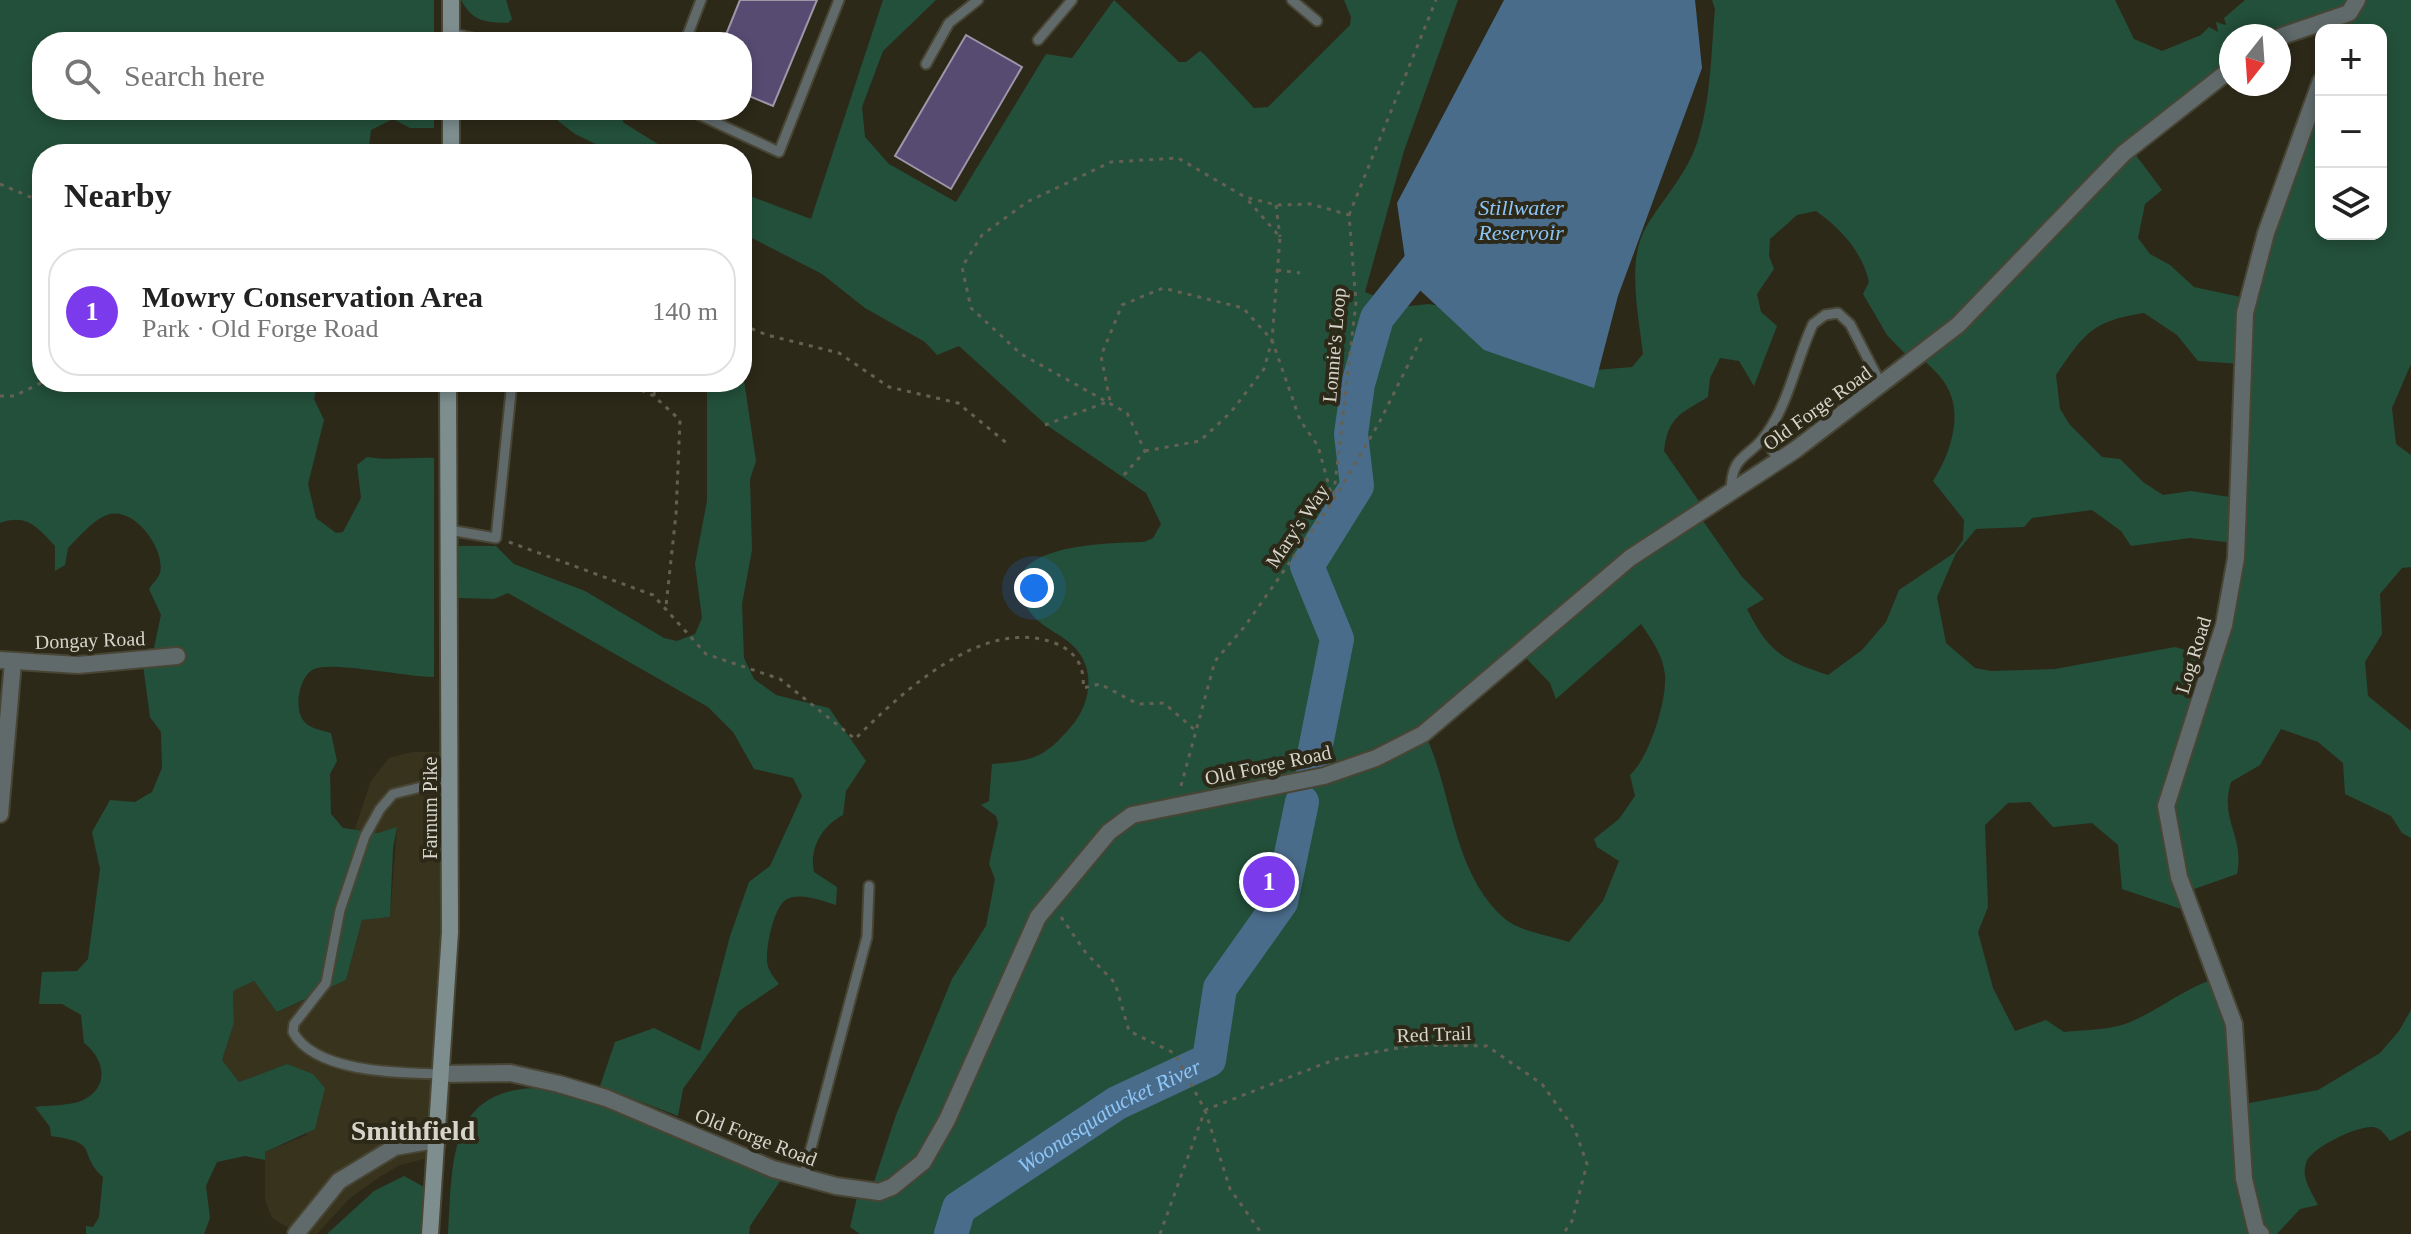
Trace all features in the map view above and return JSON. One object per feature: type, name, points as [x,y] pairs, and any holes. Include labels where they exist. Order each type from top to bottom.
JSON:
[{"type":"main road","points":[[451,0],[451,32]]},
{"type":"main road","points":[[451,120],[451,144]]},
{"type":"main road","name":"Farnum Pike","points":[[430,1234],[450,932],[448,392]]},
{"type":"street","points":[[2291,32],[2353,7]]},
{"type":"street","name":"Old Forge Road","points":[[442,1074],[510,1073],[559,1084],[606,1098],[803,1178],[866,1193],[892,1187],[923,1162],[947,1120],[1038,917],[1109,832],[1132,815],[1179,803],[1324,776],[1376,758],[1423,734],[1630,558],[1779,461],[1882,386],[1958,325],[2124,153],[2219,78]]},
{"type":"street","name":"Log Road","points":[[2261,1234],[2256,1229],[2244,1179],[2234,1024],[2179,877],[2166,806],[2224,625],[2236,558],[2245,313],[2266,233],[2316,96]]},
{"type":"street","name":"Dongay Road","points":[[0,814],[6,661],[78,665],[177,656]]},
{"type":"street","points":[[296,1234],[339,1181],[395,1147],[435,1140]]},
{"type":"lane","points":[[689,32],[701,0]]},
{"type":"lane","points":[[710,120],[779,152],[839,0]]},
{"type":"lane","points":[[926,64],[949,23],[978,0]]},
{"type":"lane","points":[[1038,40],[1072,0]]},
{"type":"lane","points":[[1292,0],[1317,21]]},
{"type":"lane","points":[[1731,493],[1731,472],[1738,460],[1764,437],[1813,324],[1825,315],[1838,313],[1850,324],[1882,386]]},
{"type":"lane","points":[[449,530],[496,538],[511,392]]},
{"type":"lane","points":[[1764,437],[1779,461]]},
{"type":"lane","points":[[442,1074],[399,1073],[345,1065],[311,1050],[293,1032],[294,1024],[326,983],[340,910],[365,836],[380,809],[393,794],[450,780]]},
{"type":"lane","points":[[803,1178],[867,937],[869,886]]},
{"type":"path","points":[[1145,451],[1127,413],[1021,354],[971,308],[962,267],[982,235],[1027,202],[1111,162],[1178,158],[1245,197],[1276,205],[1311,204],[1349,215],[1436,0]]},
{"type":"path","points":[[0,184],[32,198]]},
{"type":"path","points":[[1245,197],[1280,237]]},
{"type":"path","points":[[1124,475],[1145,451],[1200,441],[1231,412],[1264,369],[1272,340],[1280,237],[1276,205]]},
{"type":"path","name":"Lonnie's Loop","points":[[1333,501],[1356,302],[1349,215]]},
{"type":"path","points":[[1277,270],[1300,273]]},
{"type":"path","points":[[1110,401],[1101,356],[1122,305],[1163,288],[1243,308],[1272,340],[1300,420],[1318,446],[1333,501]]},
{"type":"path","points":[[752,329],[839,353],[889,387],[958,403],[1009,445]]},
{"type":"path","name":"Mary's Way","points":[[1179,803],[1215,661],[1245,626],[1333,501],[1424,333]]},
{"type":"path","points":[[0,396],[14,396],[32,387]]},
{"type":"path","points":[[645,392],[654,396],[680,420],[676,514],[666,606]]},
{"type":"path","points":[[654,392],[654,396]]},
{"type":"path","points":[[1045,425],[1110,401]]},
{"type":"path","points":[[496,538],[653,595],[706,654],[780,679],[855,739],[909,688],[959,655],[988,644],[1038,637],[1070,650],[1083,669],[1083,688],[1100,684],[1138,704],[1164,703],[1196,731]]},
{"type":"path","points":[[1050,900],[1086,953],[1115,983],[1129,1031],[1174,1053],[1205,1110],[1230,1189],[1262,1234]]},
{"type":"path","name":"Red Trail","points":[[1205,1110],[1336,1059],[1415,1045],[1487,1046],[1542,1084],[1575,1130],[1587,1164],[1572,1221],[1563,1234]]},
{"type":"path","points":[[1160,1234],[1205,1110]]},
{"type":"shaded area","points":[[413,752],[448,752],[451,1081],[447,1145],[444,1154],[400,1165],[381,1176],[350,1198],[317,1234],[298,1234],[272,1218],[265,1200],[265,1152],[307,1135],[287,1064],[239,1082],[222,1060],[234,1023],[233,991],[254,981],[278,1012],[346,980],[362,920],[390,917],[397,828],[378,833],[355,829],[371,781],[389,758]]},
{"type":"green space","points":[[0,0],[434,0],[434,32],[32,32],[32,120],[391,120],[371,130],[369,144],[32,144],[32,392],[316,392],[314,399],[324,420],[308,484],[316,518],[336,533],[343,532],[361,498],[357,465],[367,457],[434,458],[434,677],[323,667],[314,669],[305,678],[299,700],[300,715],[306,723],[331,733],[337,761],[330,774],[331,814],[343,828],[378,833],[397,827],[390,917],[362,920],[346,980],[277,1012],[254,981],[233,991],[234,1023],[222,1060],[239,1082],[287,1064],[313,1074],[325,1088],[315,1129],[265,1152],[265,1160],[245,1156],[217,1162],[206,1186],[210,1218],[204,1234],[86,1234],[86,1226],[93,1227],[99,1217],[103,1177],[83,1145],[51,1136],[50,1127],[35,1107],[80,1101],[93,1093],[101,1079],[100,1063],[84,1043],[81,1015],[62,1004],[39,1004],[42,972],[77,971],[88,959],[100,869],[92,832],[110,800],[135,802],[152,792],[162,768],[161,732],[150,717],[143,665],[152,657],[161,615],[149,589],[160,573],[161,563],[146,532],[128,517],[117,514],[102,517],[86,530],[68,548],[65,565],[55,571],[55,546],[37,528],[18,520],[0,523]]},
{"type":"green space","points":[[461,0],[506,0],[512,19],[508,23],[480,19],[470,13]]},
{"type":"green space","points":[[883,0],[936,0],[883,51],[862,107],[865,137],[889,164],[956,202],[1046,54],[1072,58],[1114,0],[1179,62],[1186,62],[1200,51],[1204,54],[1254,108],[1268,107],[1350,25],[1351,17],[1344,0],[1458,0],[1404,151],[1365,292],[1401,307],[1429,304],[1450,308],[1596,370],[1632,367],[1643,354],[1635,272],[1640,241],[1681,176],[1697,143],[1710,77],[1715,9],[1712,0],[2115,0],[2134,39],[2162,51],[2201,35],[2209,27],[2218,32],[2216,22],[2223,24],[2219,24],[2219,82],[2132,150],[2162,190],[2145,204],[2138,238],[2150,254],[2170,265],[2194,287],[2245,298],[2315,99],[2315,240],[2387,240],[2387,24],[2345,24],[2346,21],[2315,24],[2315,28],[2291,33],[2291,24],[2226,24],[2224,18],[2245,0],[2411,0],[2411,364],[2392,408],[2396,444],[2411,455],[2411,567],[2402,568],[2380,594],[2382,634],[2365,662],[2368,696],[2411,731],[2411,838],[2402,833],[2391,816],[2345,794],[2343,763],[2318,742],[2281,729],[2260,765],[2231,782],[2228,807],[2238,849],[2237,874],[2183,893],[2190,912],[2122,889],[2118,845],[2092,823],[2053,827],[2030,802],[2008,803],[1985,825],[1988,907],[1978,932],[1993,988],[2015,1031],[2046,1020],[2064,1032],[2118,1026],[2214,979],[2234,1029],[2239,1105],[2318,1090],[2380,1053],[2399,1031],[2411,1010],[2411,1130],[2390,1141],[2383,1132],[2370,1127],[2338,1138],[2317,1150],[2306,1163],[2305,1174],[2318,1205],[2300,1209],[2277,1234],[860,1234],[850,1227],[858,1193],[873,1185],[896,1115],[952,979],[986,926],[995,879],[989,864],[998,823],[996,816],[981,805],[989,801],[992,764],[1029,759],[1047,750],[1074,723],[1087,696],[1088,677],[1083,659],[1072,645],[1040,623],[1030,612],[1020,590],[1022,573],[1035,560],[1056,552],[1104,544],[1144,542],[1153,538],[1161,524],[1146,493],[1045,424],[959,346],[937,355],[925,342],[865,308],[822,274],[752,238],[752,197],[811,219]],"holes":[[[1816,211],[1834,225],[1861,260],[1869,282],[1863,294],[1887,335],[1912,361],[1922,358],[1939,375],[1952,398],[1952,436],[1933,481],[1964,520],[1963,540],[1954,553],[1899,590],[1886,622],[1862,650],[1828,675],[1788,659],[1763,636],[1747,609],[1764,599],[1742,577],[1701,518],[1705,510],[1664,451],[1672,423],[1708,397],[1710,378],[1720,358],[1739,361],[1754,386],[1777,326],[1761,312],[1757,294],[1774,269],[1769,256],[1770,239],[1797,215]],[[2144,313],[2177,335],[2198,361],[2240,364],[2236,498],[2191,491],[2163,495],[2143,482],[2120,459],[2102,457],[2070,425],[2060,409],[2056,375],[2091,331],[2112,320]],[[2092,510],[2121,531],[2131,546],[2190,538],[2234,543],[2212,657],[2175,647],[2055,669],[1991,671],[1975,668],[1946,643],[1937,597],[1956,553],[1976,529],[2024,527],[2032,518]],[[1641,624],[1659,654],[1665,686],[1655,728],[1644,756],[1630,775],[1635,796],[1619,819],[1594,839],[1597,847],[1619,861],[1603,901],[1569,942],[1527,930],[1505,919],[1487,900],[1474,879],[1425,734],[1522,654],[1550,683],[1556,699]]]},
{"type":"green space","points":[[395,120],[434,120],[434,128],[410,128]]},
{"type":"green space","points":[[557,120],[623,120],[658,144],[596,144]]},
{"type":"green space","points":[[707,392],[746,392],[756,461],[750,479],[752,550],[742,604],[744,658],[754,679],[776,695],[829,708],[866,761],[846,791],[843,815],[823,832],[813,855],[814,872],[837,887],[836,905],[799,896],[782,903],[772,925],[767,957],[769,969],[779,984],[739,1011],[683,1089],[678,1116],[600,1086],[615,1042],[654,1028],[700,1051],[730,936],[749,882],[770,866],[802,796],[793,778],[754,769],[733,732],[708,707],[508,593],[494,599],[458,598],[458,546],[496,546],[514,564],[585,591],[664,638],[677,641],[695,634],[702,618],[695,564],[707,501]]},
{"type":"green space","points":[[538,1088],[622,1112],[781,1180],[750,1226],[749,1234],[448,1234],[454,1158],[470,1116],[486,1102],[508,1092]]},
{"type":"green space","points":[[404,1176],[424,1187],[423,1234],[327,1234],[374,1191]]},
{"type":"water","name":"Stillwater Reservoir","points":[[1504,0],[1695,0],[1702,68],[1618,296],[1594,388],[1484,350],[1408,279],[1397,203]]},
{"type":"building","points":[[740,0],[817,0],[773,106],[752,97],[752,32],[727,32]]},
{"type":"building","points":[[966,35],[1022,67],[951,189],[895,156]]},
{"type":"waterway","name":"Woonasquatucket River","points":[[1312,765],[1337,639],[1307,566],[1357,486],[1351,434],[1358,384],[1377,318],[1435,245]]},
{"type":"waterway","name":"Woonasquatucket River","points":[[951,1234],[959,1208],[1117,1103],[1209,1060],[1220,988],[1281,902],[1302,802]]},
{"type":"place","name":"Mowry Conservation Area","points":[[1269,882]]},
{"type":"district","name":"Smithfield","points":[[413,1130]]}]
